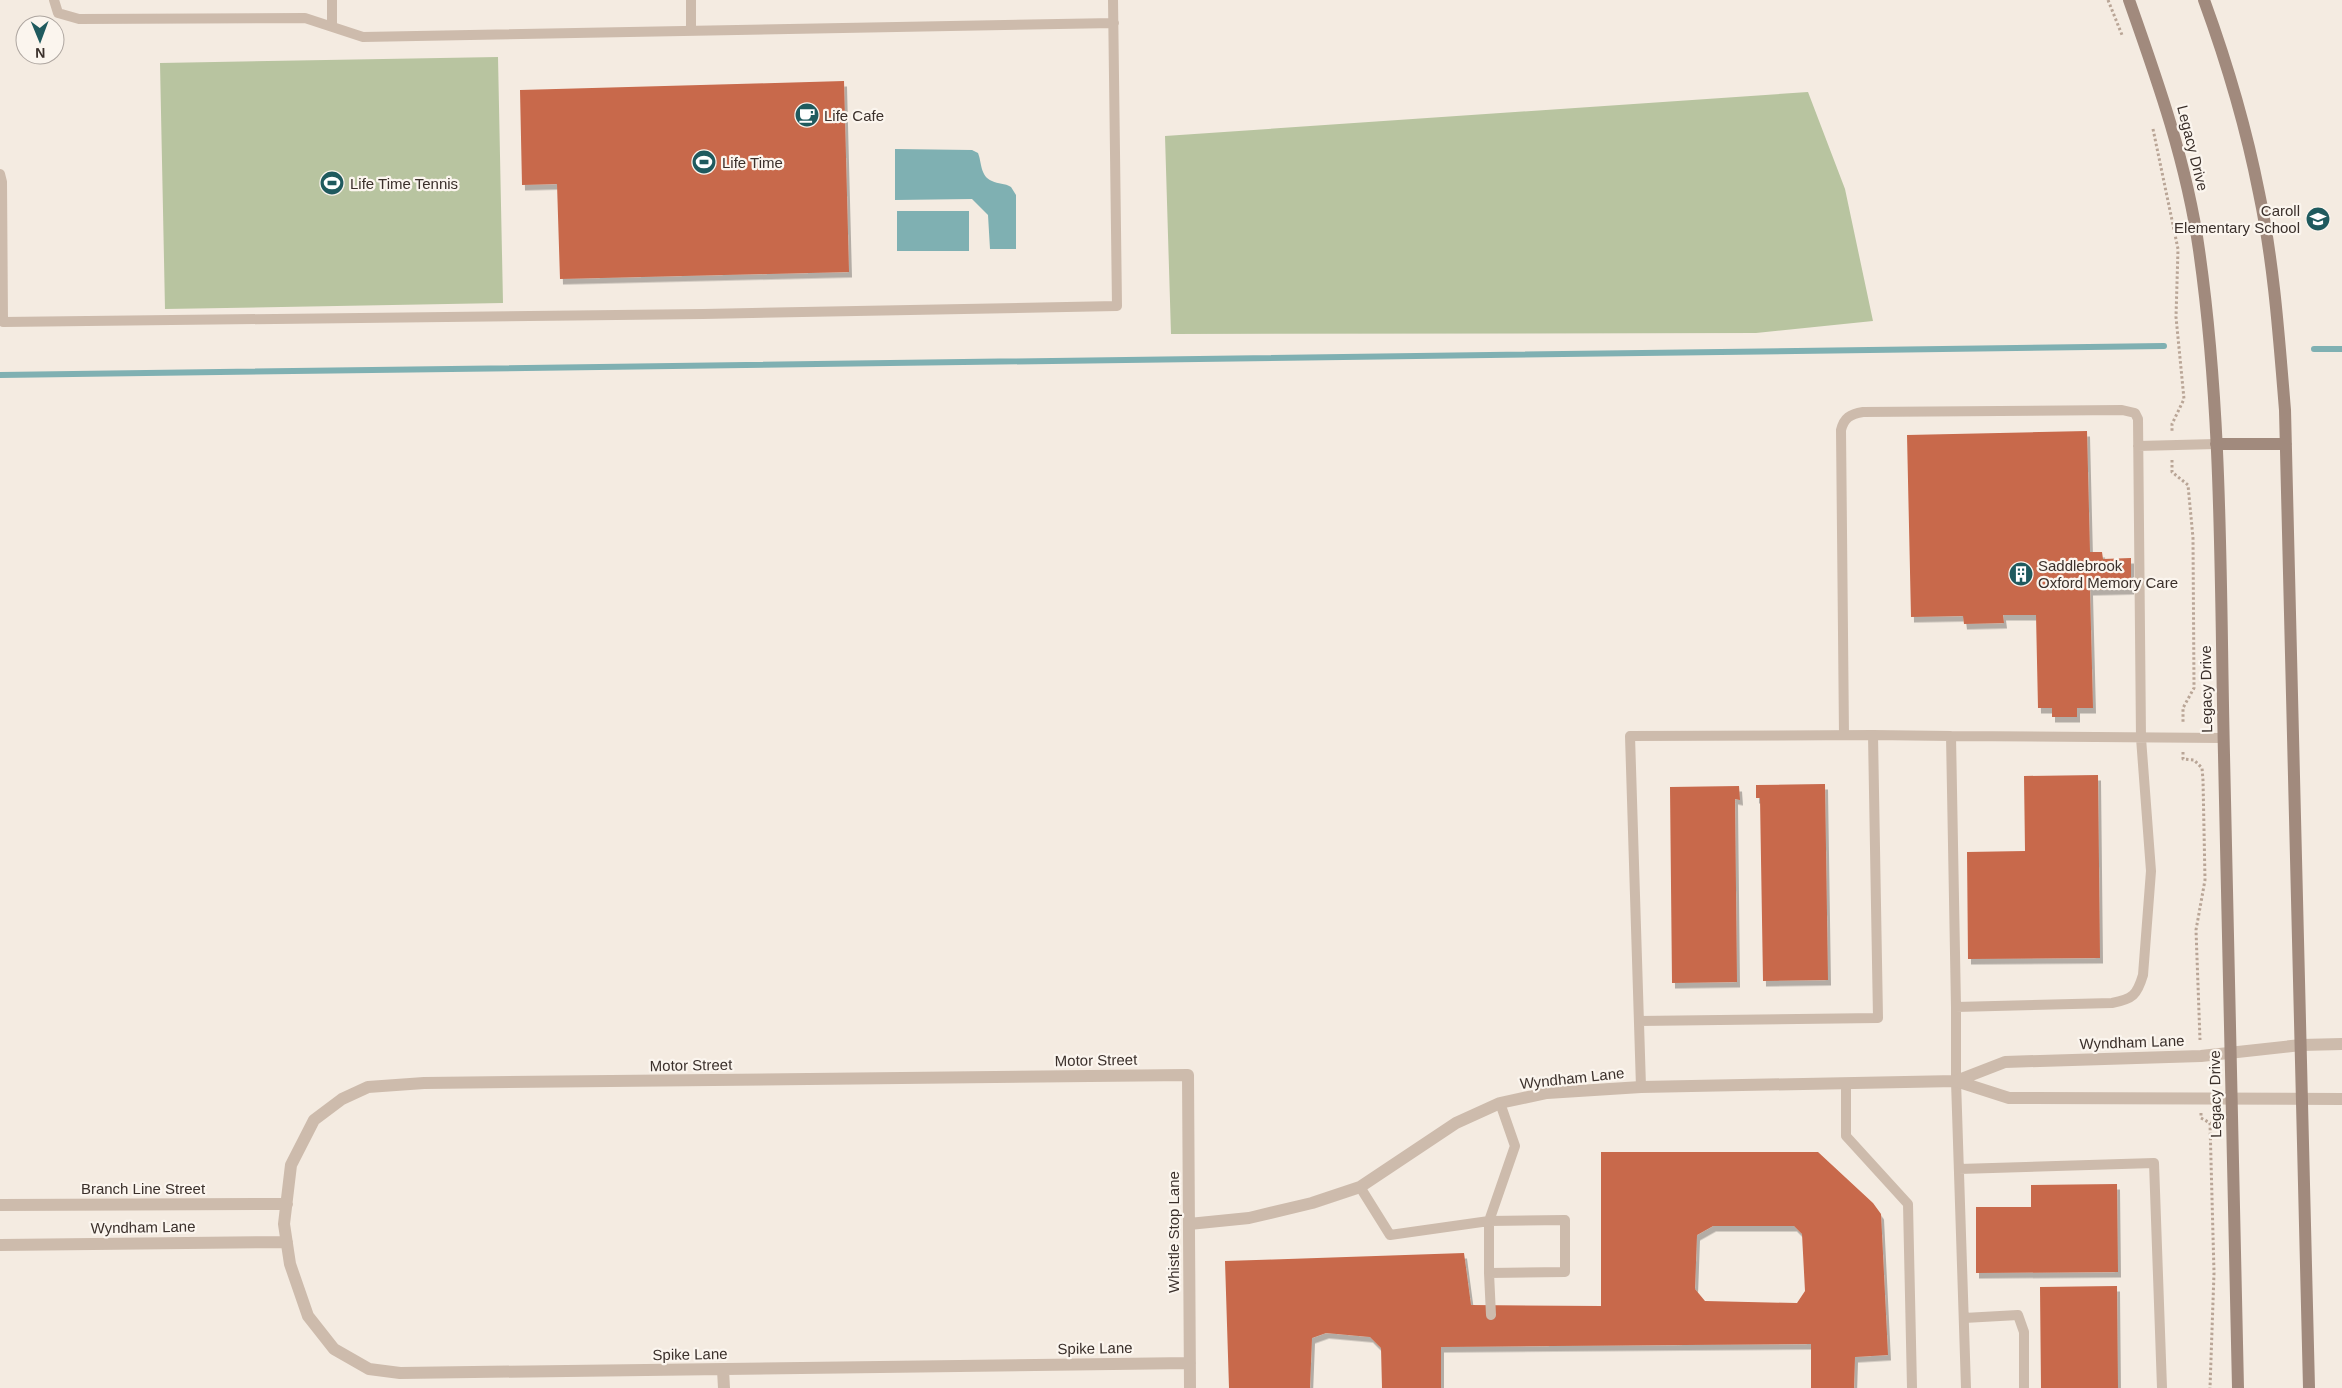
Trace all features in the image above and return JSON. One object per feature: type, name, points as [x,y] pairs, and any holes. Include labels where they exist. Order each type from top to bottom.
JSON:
[{"type":"main road","name":"Legacy Drive","points":[[2129,0],[2164,96],[2186,182],[2199,248],[2207,324],[2216,444],[2238,1388]]},
{"type":"main road","points":[[2204,0],[2239,104],[2260,194],[2276,301],[2285,410],[2309,1388]]},
{"type":"main road","points":[[2216,444],[2286,444]]},
{"type":"street","name":"Wyndham Lane","points":[[1956,1081],[2005,1062],[2230,1054],[2300,1045],[2342,1044]]},
{"type":"street","name":"Motor Street","points":[[284,1224],[292,1165],[314,1120],[342,1099],[368,1088],[424,1083],[1188,1075]]},
{"type":"street","name":"Whistle Stop Lane","points":[[1188,1075],[1190,1388]]},
{"type":"street","name":"Wyndham Lane","points":[[1189,1224],[1249,1218],[1312,1204],[1360,1187],[1456,1123],[1500,1102],[1547,1093],[1641,1087],[1956,1081],[2009,1098],[2342,1099]]},
{"type":"street","name":"Branch Line Street","points":[[0,1205],[287,1204]]},
{"type":"street","name":"Spike Lane","points":[[284,1224],[290,1264],[308,1316],[334,1348],[369,1370],[400,1374],[1190,1363]]},
{"type":"street","name":"Wyndham Lane","points":[[0,1245],[287,1242]]},
{"type":"street","points":[[724,1370],[724,1388]]},
{"type":"lane","points":[[54,0],[58,13],[79,18],[305,18],[363,37],[1114,23]]},
{"type":"lane","points":[[332,0],[332,27]]},
{"type":"lane","points":[[691,0],[691,32]]},
{"type":"lane","points":[[0,174],[2,182],[3,322],[653,315],[1117,306],[1113,0]]},
{"type":"lane","points":[[1844,734],[1841,430],[1843,421],[1851,414],[1862,412],[2122,410],[2135,413],[2138,419],[2141,738],[2151,871],[2142,975],[2138,990],[2125,1000],[2112,1003],[1956,1007]]},
{"type":"lane","points":[[2138,446],[2216,444]]},
{"type":"lane","points":[[1641,1087],[1630,736],[1844,734],[2224,738]]},
{"type":"lane","points":[[1639,1021],[1878,1018],[1873,735]]},
{"type":"lane","points":[[1951,736],[1956,1081],[1966,1388]]},
{"type":"lane","points":[[1846,1083],[1846,1136],[1908,1204],[1912,1388]]},
{"type":"lane","points":[[1491,1315],[1489,1221],[1515,1146],[1500,1102]]},
{"type":"lane","points":[[1959,1168],[2154,1163],[2162,1388]]},
{"type":"lane","points":[[1360,1187],[1390,1235],[1489,1221],[1565,1220],[1566,1272],[1490,1273]]},
{"type":"lane","points":[[1964,1318],[2018,1315],[2024,1332],[2024,1388]]},
{"type":"path","points":[[2108,0],[2124,42]]},
{"type":"path","points":[[2151,120],[2178,249],[2176,317],[2184,399],[2172,424],[2172,472],[2188,485],[2192,538],[2194,688],[2183,708],[2183,759],[2194,760],[2202,768],[2204,780],[2205,880],[2196,930],[2200,1026]]},
{"type":"path","points":[[2202,1118],[2210,1124],[2214,1273],[2210,1388]]},
{"type":"green space","name":"Life Time Tennis","points":[[498,57],[503,303],[165,309],[160,63]]},
{"type":"green space","points":[[1808,92],[1845,189],[1873,321],[1756,333],[1171,334],[1165,136]]},
{"type":"water","points":[[895,149],[972,150],[978,153],[985,176],[992,181],[1011,187],[1016,195],[1016,249],[990,249],[988,215],[972,199],[895,200]]},
{"type":"water","points":[[897,211],[969,211],[969,251],[897,251]]},
{"type":"building","points":[[844,81],[849,272],[560,279],[557,184],[522,185],[520,90]]},
{"type":"building","name":"Saddlebrook Oxford Memory Care","points":[[2087,431],[2090,552],[2102,552],[2103,559],[2131,558],[2131,589],[2090,590],[2093,708],[2077,708],[2077,717],[2052,717],[2052,708],[2038,708],[2036,615],[2003,615],[2004,623],[1964,624],[1963,616],[1911,617],[1907,435]]},
{"type":"building","points":[[2098,775],[2100,958],[1968,959],[1967,852],[2025,851],[2024,776]]},
{"type":"building","points":[[1825,784],[1828,980],[1763,981],[1760,798],[1756,798],[1756,785]]},
{"type":"building","points":[[1739,786],[1740,800],[1735,799],[1737,982],[1672,983],[1670,787]]},
{"type":"building","points":[[1601,1152],[1818,1152],[1873,1203],[1881,1214],[1888,1355],[1855,1357],[1854,1388],[1811,1388],[1811,1344],[1441,1347],[1441,1388],[1382,1388],[1381,1348],[1370,1337],[1326,1333],[1312,1338],[1310,1388],[1229,1388],[1225,1261],[1464,1253],[1471,1305],[1601,1306]],"holes":[[[1713,1226],[1794,1226],[1802,1234],[1805,1291],[1797,1303],[1705,1301],[1695,1289],[1697,1235]]]},
{"type":"building","points":[[2117,1184],[2118,1272],[1976,1273],[1976,1207],[2031,1207],[2031,1185]]},
{"type":"building","points":[[2117,1286],[2118,1388],[2041,1388],[2040,1287]]},
{"type":"waterway","points":[[0,375],[2164,346]]},
{"type":"waterway","points":[[2314,349],[2342,349]]},
{"type":"place","name":"Life Cafe","points":[[807,115]]},
{"type":"place","name":"Life Time","points":[[704,162]]},
{"type":"place","name":"Life Time Tennis","points":[[332,183]]},
{"type":"place","name":"Caroll Elementary School","points":[[2318,219]]},
{"type":"place","name":"Saddlebrook Oxford Memory Care","points":[[2021,574]]}]
